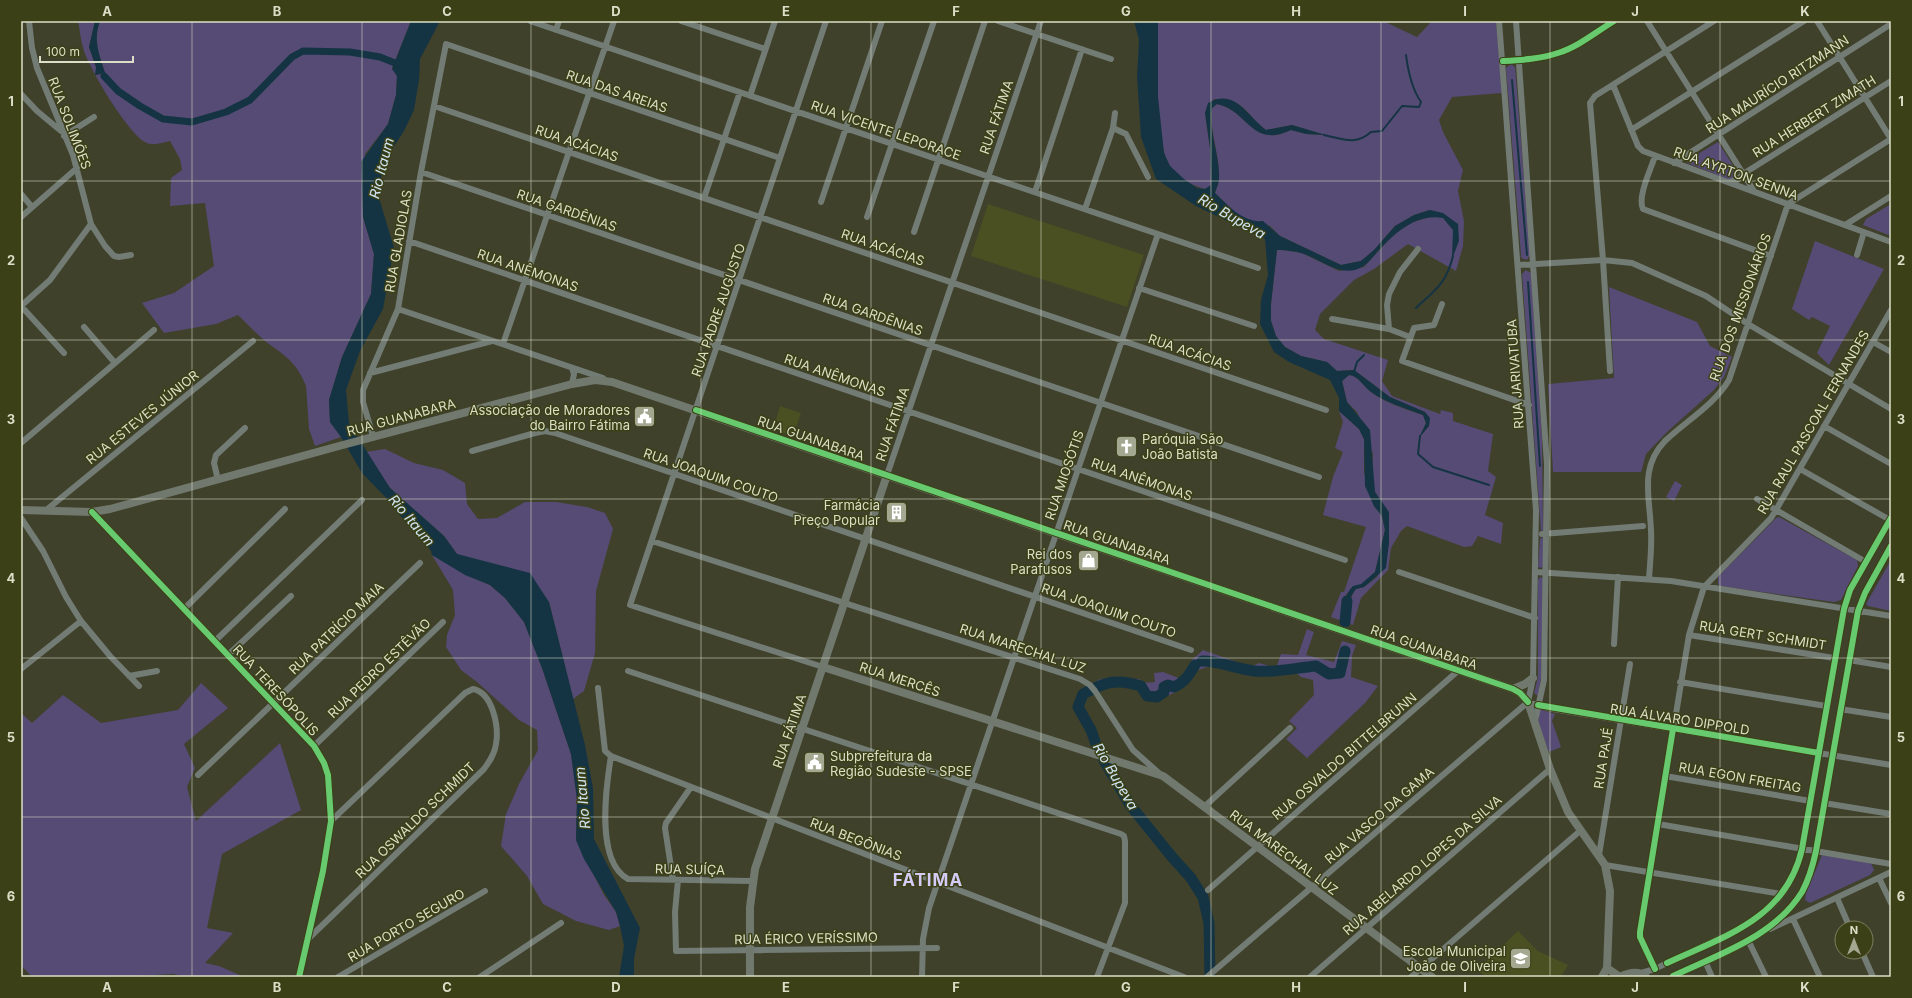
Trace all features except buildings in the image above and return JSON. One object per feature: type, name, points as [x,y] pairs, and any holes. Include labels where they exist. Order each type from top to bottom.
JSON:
[{"type":"main road","name":"RUA GUANABARA","points":[[21,510],[92,512],[123,506],[370,437],[572,384],[595,380],[612,382],[1459,670],[1513,689],[1520,693],[1528,702]]},
{"type":"main road","name":"RUA FÁTIMA","points":[[750,977],[749,921],[752,881],[887,475]]},
{"type":"main road","name":"RUA MERCÊS","points":[[823,667],[1163,776]]},
{"type":"main road","points":[[1513,689],[1525,684],[1533,678]]},
{"type":"main road","name":"RUA JARIVATUBA","points":[[1528,702],[1534,725],[1568,812],[1605,865],[1610,891],[1604,974],[1620,977]]},
{"type":"main road","name":"RUA MARECHAL LUZ","points":[[1163,776],[1432,977]]},
{"type":"main road","points":[[1620,977],[1633,973],[1643,975]]},
{"type":"street","name":"RUA SOLIMÕES","points":[[29,21],[32,48],[37,68],[77,168],[91,224],[105,246],[114,256],[119,257],[131,255]]},
{"type":"street","name":"RUA VICENTE LEPORACE","points":[[530,21],[1258,268]]},
{"type":"street","points":[[556,30],[559,21]]},
{"type":"street","points":[[503,344],[614,21]]},
{"type":"street","points":[[681,21],[765,49]]},
{"type":"street","points":[[750,96],[775,21]]},
{"type":"street","name":"RUA PADRE AUGUSTO","points":[[630,605],[826,21]]},
{"type":"street","points":[[821,202],[882,21]]},
{"type":"street","points":[[867,217],[934,21]]},
{"type":"street","points":[[914,232],[985,21]]},
{"type":"street","points":[[998,21],[1111,59]]},
{"type":"street","name":"RUA FÁTIMA","points":[[887,475],[1041,21]]},
{"type":"street","name":"RUA JARIVATUBA","points":[[1499,21],[1519,265],[1537,534],[1533,678],[1528,702]]},
{"type":"street","name":"RUA JARIVATUBA","points":[[1516,21],[1546,441],[1544,680],[1534,725]]},
{"type":"street","points":[[1503,61],[1546,56],[1566,50],[1614,21]]},
{"type":"street","points":[[1647,21],[1754,192]]},
{"type":"street","points":[[1610,370],[1603,260],[1589,108],[1592,99],[1714,21]]},
{"type":"street","points":[[1631,130],[1692,93],[1804,21]]},
{"type":"street","points":[[1788,204],[1891,139],[1817,21]]},
{"type":"street","name":"RUA MAURÍCIO RITZMANN","points":[[1674,163],[1891,24]]},
{"type":"street","name":"RUA DAS AREIAS","points":[[446,44],[780,158]]},
{"type":"street","name":"RUA GLADIOLAS","points":[[370,437],[362,396],[370,373],[398,309],[421,172],[446,44]]},
{"type":"street","points":[[1035,192],[1082,50]]},
{"type":"street","name":"RUA HERBERT ZIMATH","points":[[1729,182],[1737,180],[1743,174],[1891,81]]},
{"type":"street","name":"RUA AYRTON SENNA","points":[[1613,85],[1640,149],[1674,163],[1891,242]]},
{"type":"street","points":[[704,198],[740,92]]},
{"type":"street","points":[[21,94],[37,111],[63,134],[94,117]]},
{"type":"street","name":"RUA ACÁCIAS","points":[[434,106],[1326,410]]},
{"type":"street","points":[[1085,209],[1113,128],[1115,113]]},
{"type":"street","points":[[1113,128],[1126,134],[1148,177]]},
{"type":"street","points":[[1656,156],[1642,194],[1641,204],[1643,209],[1771,256]]},
{"type":"street","points":[[21,217],[77,168]]},
{"type":"street","name":"RUA GARDÊNIAS","points":[[421,172],[1319,477]]},
{"type":"street","points":[[21,194],[32,207]]},
{"type":"street","points":[[1845,225],[1891,196]]},
{"type":"street","name":"RUA DOS MISSIONÁRIOS","points":[[1649,580],[1652,544],[1647,484],[1651,462],[1658,450],[1666,441],[1724,388],[1729,380],[1788,204]]},
{"type":"street","points":[[64,353],[21,306],[54,276],[91,224]]},
{"type":"street","points":[[1857,255],[1864,232]]},
{"type":"street","name":"RUA MIOSÓTIS","points":[[922,977],[922,948],[926,918],[937,882],[1158,234]]},
{"type":"street","name":"RUA ANÊMONAS","points":[[409,241],[1345,560]]},
{"type":"street","points":[[1389,329],[1387,305],[1389,294],[1400,272],[1418,250]]},
{"type":"street","points":[[1519,265],[1603,260],[1632,263],[1710,298],[1748,324],[1891,408]]},
{"type":"street","points":[[1139,288],[1254,326]]},
{"type":"street","points":[[1442,304],[1434,325],[1416,326],[1410,337],[1402,361],[1529,405]]},
{"type":"street","points":[[398,309],[612,382]]},
{"type":"street","name":"RUA RAUL PASCOAL FERNANDES","points":[[1655,969],[1640,937],[1640,932],[1680,682],[1689,635],[1704,587],[1771,518],[1891,310]]},
{"type":"street","points":[[1332,319],[1389,329],[1410,337]]},
{"type":"street","points":[[84,328],[115,363]]},
{"type":"street","points":[[21,443],[154,330]]},
{"type":"street","name":"RUA ESTEVES JÚNIOR","points":[[45,511],[253,341]]},
{"type":"street","points":[[370,373],[492,341]]},
{"type":"street","points":[[1873,342],[1891,352]]},
{"type":"street","points":[[572,368],[574,374],[572,384]]},
{"type":"street","points":[[1824,426],[1891,464]]},
{"type":"street","points":[[218,480],[214,463],[216,455],[245,428]]},
{"type":"street","name":"RUA JOAQUIM COUTO","points":[[472,451],[545,432],[556,433],[1191,650]]},
{"type":"street","points":[[1643,975],[1750,924],[1767,911],[1782,894],[1793,877],[1802,849],[1834,658],[1844,609],[1850,590],[1891,519],[1800,469]]},
{"type":"street","points":[[1757,499],[1866,562]]},
{"type":"street","points":[[215,642],[362,500]]},
{"type":"street","points":[[184,609],[285,509]]},
{"type":"street","name":"RUA TERESÓPOLIS","points":[[92,512],[314,746],[324,763],[328,775],[331,821],[322,871],[299,977]]},
{"type":"street","points":[[21,518],[43,551],[66,597],[81,621],[139,686]]},
{"type":"street","points":[[1537,534],[1643,526]]},
{"type":"street","name":"RUA MARECHAL LUZ","points":[[652,541],[1080,678],[1096,691],[1133,750],[1163,776]]},
{"type":"street","points":[[1762,933],[1783,916],[1800,895],[1808,880],[1816,851],[1848,660],[1858,611],[1865,593],[1891,546]]},
{"type":"street","name":"RUA PATRÍCIO MAIA","points":[[198,775],[420,562]]},
{"type":"street","points":[[1400,572],[1534,618]]},
{"type":"street","points":[[1536,572],[1649,580],[1891,616]]},
{"type":"street","points":[[1614,644],[1618,577]]},
{"type":"street","points":[[228,655],[291,596]]},
{"type":"street","name":"RUA MERCÊS","points":[[630,605],[823,667]]},
{"type":"street","points":[[21,669],[81,621]]},
{"type":"street","name":"RUA PEDRO ESTÊVÃO","points":[[314,746],[443,622]]},
{"type":"street","name":"RUA GERT SCHMIDT","points":[[1689,635],[1834,658]]},
{"type":"street","points":[[1848,660],[1891,667]]},
{"type":"street","name":"RUA PAJÉ","points":[[1599,855],[1630,664]]},
{"type":"street","name":"RUA OSVALDO BITTELBRUNN","points":[[1208,890],[1459,670]]},
{"type":"street","points":[[129,676],[157,671]]},
{"type":"street","points":[[628,671],[1121,834],[1124,836],[1125,903],[1098,977]]},
{"type":"street","points":[[1680,682],[1826,706]]},
{"type":"street","points":[[598,688],[604,729],[605,751],[611,756]]},
{"type":"street","name":"RUA OSWALDO SCHMIDT","points":[[307,940],[484,769],[496,746],[496,723],[492,710],[483,694],[473,689],[466,693],[331,821]]},
{"type":"street","name":"RUA ÁLVARO DIPPOLD","points":[[1528,702],[1621,720],[1891,765]]},
{"type":"street","name":"RUA VASCO DA GAMA","points":[[1207,977],[1528,702]]},
{"type":"street","points":[[1840,709],[1891,717]]},
{"type":"street","points":[[1204,807],[1290,728]]},
{"type":"street","name":"RUA BEGÔNIAS","points":[[611,756],[1184,977]]},
{"type":"street","name":"RUA SUÍÇA","points":[[611,756],[606,790],[606,842],[612,860],[624,876],[628,878],[675,880],[752,881]]},
{"type":"street","name":"RUA ABELARDO LOPES DA SILVA","points":[[1310,977],[1550,769]]},
{"type":"street","name":"RUA EGON FREITAG","points":[[1665,776],[1810,801]]},
{"type":"street","points":[[675,880],[665,828],[666,823],[691,787]]},
{"type":"street","points":[[1824,803],[1891,814]]},
{"type":"street","points":[[1658,824],[1891,864]]},
{"type":"street","points":[[1411,977],[1580,831]]},
{"type":"street","points":[[1605,865],[1782,894]]},
{"type":"street","points":[[1672,977],[1891,872]]},
{"type":"street","points":[[1879,878],[1891,903]]},
{"type":"street","name":"RUA ÉRICO VERÍSSIMO","points":[[675,880],[676,951],[937,948]]},
{"type":"street","name":"RUA PORTO SEGURO","points":[[338,977],[485,891]]},
{"type":"street","points":[[1837,898],[1847,920]]},
{"type":"street","points":[[1793,919],[1820,977]]},
{"type":"street","points":[[480,977],[561,923]]},
{"type":"street","points":[[1748,940],[1766,977]]},
{"type":"street","points":[[1866,960],[1873,977]]},
{"type":"street","points":[[1705,961],[1712,977]]},
{"type":"shaded area","points":[[78,21],[95,21],[89,47],[96,67],[96,75],[105,73],[96,41],[100,21],[411,21],[392,68],[397,76],[396,95],[388,124],[365,154],[363,217],[374,254],[371,294],[342,357],[329,400],[330,422],[341,437],[315,446],[309,429],[306,386],[298,371],[284,355],[265,341],[238,315],[216,324],[164,333],[142,303],[174,293],[214,266],[205,203],[170,206],[171,178],[182,170],[180,159],[170,141],[156,144],[146,143],[136,135],[119,113],[101,86],[88,60],[83,48]]},
{"type":"shaded area","points":[[1158,21],[1383,21],[1417,37],[1432,21],[1496,21],[1502,93],[1452,97],[1439,120],[1443,132],[1463,170],[1458,191],[1464,221],[1463,246],[1456,271],[1408,244],[1374,269],[1354,280],[1320,314],[1315,330],[1324,339],[1388,360],[1382,381],[1392,396],[1440,414],[1441,410],[1453,413],[1453,421],[1493,434],[1488,471],[1496,477],[1485,515],[1503,523],[1501,544],[1478,536],[1472,546],[1464,547],[1407,526],[1401,531],[1391,548],[1388,570],[1361,598],[1353,625],[1331,617],[1341,592],[1344,592],[1366,527],[1323,515],[1333,477],[1343,452],[1335,448],[1343,422],[1339,411],[1359,429],[1364,439],[1364,472],[1374,506],[1382,516],[1385,530],[1375,572],[1361,585],[1346,594],[1345,613],[1356,589],[1364,587],[1377,577],[1389,543],[1389,513],[1375,492],[1372,475],[1373,454],[1357,412],[1347,402],[1342,381],[1349,375],[1356,377],[1371,392],[1383,399],[1423,415],[1426,423],[1420,436],[1429,426],[1425,412],[1390,397],[1354,370],[1337,371],[1327,362],[1301,356],[1285,347],[1276,336],[1271,321],[1271,304],[1277,249],[1302,253],[1339,271],[1364,267],[1394,234],[1413,222],[1433,216],[1443,217],[1453,230],[1453,256],[1458,224],[1430,210],[1414,215],[1395,226],[1374,250],[1361,261],[1341,265],[1280,236],[1270,226],[1254,222],[1235,213],[1215,193],[1219,180],[1219,169],[1211,117],[1212,108],[1217,104],[1227,108],[1236,113],[1259,132],[1267,135],[1278,135],[1291,130],[1306,134],[1324,135],[1292,125],[1266,130],[1240,105],[1225,100],[1214,99],[1205,113],[1210,148],[1211,185],[1206,189],[1186,181],[1170,166],[1165,155],[1162,139],[1158,97]]},
{"type":"shaded area","points":[[1511,64],[1515,67],[1516,78],[1530,255],[1527,260],[1521,258],[1506,68]]},
{"type":"shaded area","points":[[1718,142],[1736,170],[1736,178],[1730,180],[1687,163],[1688,160]]},
{"type":"shaded area","points":[[988,204],[1144,255],[1127,307],[971,256]]},
{"type":"shaded area","points":[[1891,204],[1891,236],[1863,225],[1866,219]]},
{"type":"shaded area","points":[[1815,241],[1884,269],[1829,365],[1817,353],[1830,326],[1812,317],[1809,320],[1792,309]]},
{"type":"shaded area","points":[[1526,270],[1531,273],[1542,438],[1543,530],[1541,531],[1522,274]]},
{"type":"shaded area","points":[[1609,287],[1697,322],[1710,346],[1732,357],[1724,377],[1714,390],[1667,432],[1646,454],[1641,472],[1553,472],[1548,384],[1614,378]]},
{"type":"shaded area","points":[[780,406],[801,413],[793,436],[778,431],[781,422],[776,420]]},
{"type":"shaded area","points":[[385,449],[414,463],[443,470],[465,483],[467,504],[478,519],[497,518],[525,502],[556,502],[587,507],[605,513],[613,529],[596,591],[595,653],[584,691],[573,699],[549,602],[474,560],[457,554],[444,536],[390,488],[366,452]]},
{"type":"shaded area","points":[[1675,481],[1682,485],[1674,501],[1666,497]]},
{"type":"shaded area","points":[[1779,517],[1857,560],[1858,566],[1841,600],[1834,602],[1720,586],[1718,584],[1718,577],[1776,518]]},
{"type":"shaded area","points":[[1542,537],[1543,567],[1541,568],[1538,567],[1540,539]]},
{"type":"shaded area","points":[[432,555],[465,574],[490,585],[505,598],[524,622],[542,668],[571,754],[577,799],[576,840],[604,895],[616,912],[620,926],[609,930],[576,921],[543,904],[527,876],[501,846],[506,814],[519,784],[538,750],[537,730],[519,720],[477,682],[461,670],[446,647],[447,635],[455,615],[453,590]]},
{"type":"shaded area","points":[[1891,560],[1891,611],[1868,606],[1866,604]]},
{"type":"shaded area","points":[[1540,577],[1543,578],[1541,678],[1538,696],[1534,693],[1538,677],[1538,580]]},
{"type":"shaded area","points":[[1307,629],[1314,632],[1306,655],[1334,662],[1342,641],[1356,645],[1352,656],[1351,677],[1378,686],[1365,703],[1307,758],[1286,739],[1297,728],[1289,721],[1314,695],[1313,680],[1301,677],[1295,672],[1247,674],[1211,666],[1198,670],[1191,680],[1176,692],[1156,701],[1147,698],[1137,687],[1115,685],[1101,687],[1097,680],[1107,678],[1139,679],[1141,683],[1155,682],[1154,673],[1163,672],[1181,679],[1192,660],[1203,650],[1251,667],[1259,663],[1276,668],[1281,654],[1298,655]]},
{"type":"shaded area","points":[[201,683],[228,708],[184,744],[195,768],[187,787],[196,821],[280,743],[301,810],[222,854],[207,928],[233,933],[205,963],[219,966],[244,977],[187,977],[173,974],[119,977],[44,977],[30,975],[21,965],[21,713],[32,723],[63,695],[101,723],[178,710]]},
{"type":"shaded area","points":[[1539,709],[1555,714],[1552,721],[1561,747],[1549,752],[1538,723]]},
{"type":"shaded area","points":[[1822,855],[1869,862],[1874,870],[1870,875],[1810,903],[1805,900],[1806,893]]},
{"type":"shaded area","name":"Escola Municipal João de Oliveira","points":[[1518,931],[1538,951],[1568,965],[1561,977],[1486,977],[1477,970]]},
{"type":"water","points":[[95,21],[100,21],[97,41],[105,73],[95,75],[96,67],[89,47]]},
{"type":"water","points":[[411,21],[440,21],[420,59],[419,80],[414,110],[404,131],[387,157],[377,191],[394,248],[383,309],[360,351],[346,390],[349,423],[390,488],[444,536],[457,554],[530,573],[549,602],[585,745],[593,788],[594,839],[640,928],[634,959],[634,977],[619,977],[624,946],[616,912],[584,859],[576,840],[577,799],[571,754],[542,668],[524,622],[505,598],[490,585],[465,575],[432,555],[426,531],[393,505],[362,473],[341,437],[330,422],[329,400],[342,357],[371,294],[374,254],[363,217],[361,162],[388,124],[396,95],[397,76],[392,69]]},
{"type":"water","points":[[1134,21],[1158,21],[1158,97],[1164,153],[1170,166],[1184,179],[1197,188],[1205,189],[1211,185],[1210,148],[1205,113],[1208,103],[1218,99],[1226,99],[1234,101],[1241,106],[1266,130],[1292,125],[1326,135],[1306,134],[1291,130],[1278,135],[1267,135],[1258,132],[1236,113],[1227,108],[1217,104],[1212,108],[1211,117],[1219,169],[1219,180],[1215,193],[1237,213],[1249,219],[1263,221],[1280,236],[1341,265],[1361,261],[1374,250],[1395,226],[1414,215],[1430,210],[1443,213],[1458,224],[1459,241],[1452,259],[1453,230],[1443,218],[1433,217],[1415,221],[1399,231],[1378,251],[1371,260],[1359,269],[1355,270],[1341,270],[1301,253],[1277,250],[1271,304],[1271,321],[1276,336],[1285,347],[1301,356],[1327,362],[1337,371],[1354,370],[1390,397],[1425,412],[1430,418],[1429,426],[1419,438],[1426,423],[1423,415],[1377,396],[1368,390],[1356,377],[1349,375],[1342,381],[1347,402],[1370,430],[1375,492],[1389,512],[1389,543],[1386,568],[1364,587],[1356,589],[1352,595],[1345,614],[1346,598],[1350,589],[1353,586],[1361,584],[1375,572],[1385,530],[1382,516],[1374,506],[1365,486],[1364,439],[1359,429],[1339,411],[1339,398],[1330,380],[1289,362],[1274,352],[1260,324],[1261,300],[1268,275],[1265,239],[1196,206],[1156,179],[1141,137],[1137,76],[1139,40]]},
{"type":"waterway","points":[[104,76],[118,91],[163,119],[192,122],[226,112],[250,100],[292,57],[303,51],[350,52],[380,57],[395,63]]},
{"type":"waterway","points":[[1324,135],[1343,140],[1360,139],[1371,132],[1382,131],[1402,106],[1419,107],[1421,102],[1411,80],[1406,55]]},
{"type":"waterway","points":[[1512,80],[1527,255]]},
{"type":"waterway","points":[[1416,308],[1435,291],[1443,280],[1453,256]]},
{"type":"waterway","points":[[1528,282],[1540,466]]},
{"type":"waterway","points":[[1354,372],[1357,362],[1364,355]]},
{"type":"waterway","points":[[1420,436],[1418,454],[1433,467],[1489,485]]},
{"type":"waterway","name":"Rio Itaum","points":[[401,508],[438,550]]},
{"type":"waterway","name":"Rio Bupeva","points":[[1345,622],[1347,601]]},
{"type":"waterway","name":"Rio Bupeva","points":[[1202,661],[1215,662],[1254,671],[1277,671],[1316,666],[1329,674],[1340,673],[1345,651]]},
{"type":"waterway","name":"Rio Bupeva","points":[[1195,665],[1189,675],[1181,683],[1174,687],[1168,685],[1164,687],[1164,692],[1157,697],[1147,696],[1141,686],[1124,682],[1111,682],[1083,694],[1078,707],[1091,730],[1098,750],[1130,805],[1191,878],[1203,897],[1209,923],[1210,977]]},
{"type":"cycle path","points":[[1503,61],[1538,58],[1565,50],[1580,43],[1614,21]]},
{"type":"cycle path","points":[[696,410],[1513,689],[1520,693],[1528,702]]},
{"type":"cycle path","points":[[92,512],[314,746],[324,763],[328,775],[331,821],[323,871],[299,977]]},
{"type":"cycle path","points":[[1667,963],[1731,934],[1750,922],[1768,909],[1782,893],[1794,873],[1802,849],[1844,609],[1850,590],[1891,518]]},
{"type":"cycle path","points":[[1673,976],[1727,952],[1761,933],[1790,908],[1802,892],[1807,882],[1816,851],[1858,611],[1865,593],[1891,546]]},
{"type":"cycle path","points":[[1538,705],[1819,753]]},
{"type":"cycle path","points":[[1655,969],[1640,937],[1640,932],[1673,729]]},
{"type":"place","name":"Associação de Moradores do Bairro Fátima","points":[[645,417]]},
{"type":"place","name":"Paróquia São João Batista","points":[[1127,446]]},
{"type":"place","name":"Farmácia Preço Popular","points":[[896,512]]},
{"type":"place","name":"Rei dos Parafusos","points":[[1088,561]]},
{"type":"place","name":"Subprefeitura da Região Sudeste - SPSE","points":[[815,763]]},
{"type":"place","name":"Escola Municipal João de Oliveira","points":[[1521,958]]},
{"type":"district","name":"FÁTIMA","points":[[928,880]]}]
